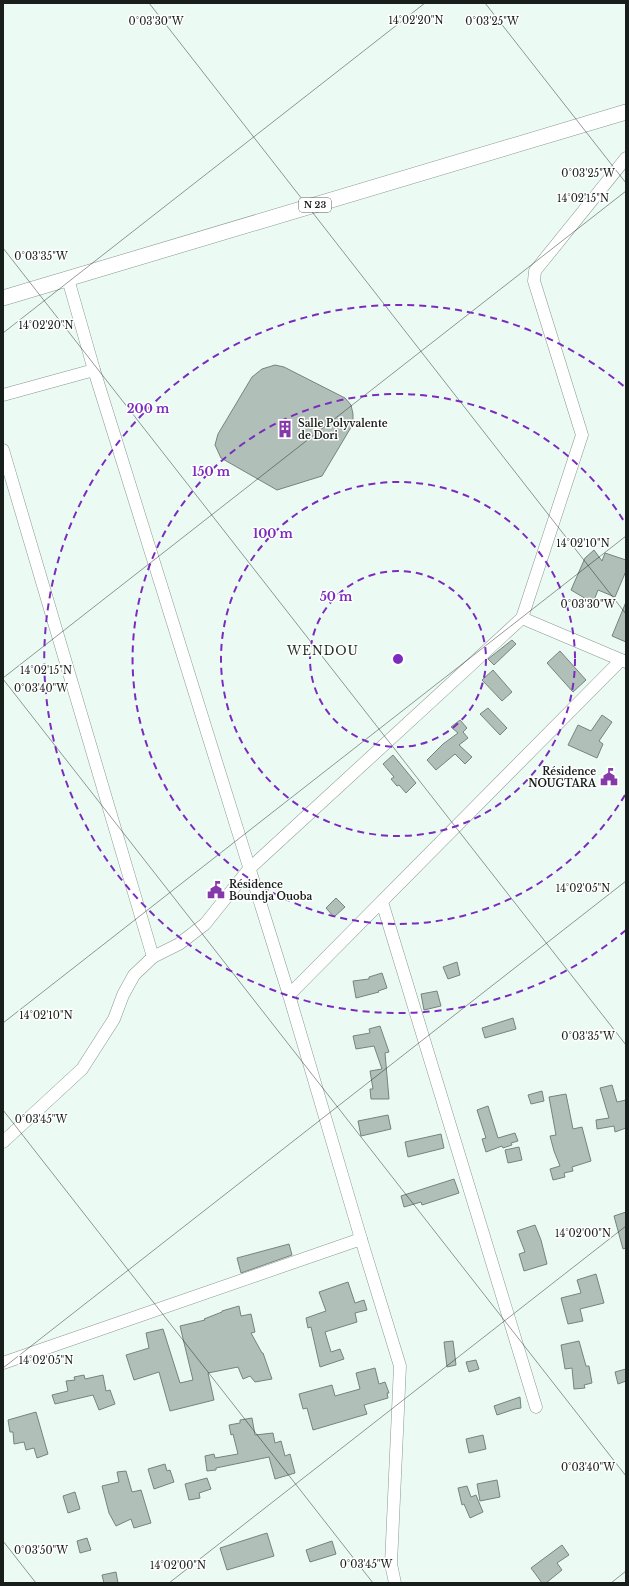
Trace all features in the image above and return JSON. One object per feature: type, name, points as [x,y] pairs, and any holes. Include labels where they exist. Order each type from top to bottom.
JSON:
[{"type":"main road","name":"N 23","points":[[3,298],[626,112]]},
{"type":"street","points":[[3,1142],[82,1069],[114,1019],[123,995],[134,975],[153,957],[178,944],[205,924],[249,869],[522,618],[582,435],[534,281],[535,271],[626,158]]},
{"type":"street","points":[[68,279],[94,370],[289,995],[360,1239],[400,1366],[391,1564],[395,1583]]},
{"type":"street","points":[[3,395],[94,370]]},
{"type":"street","points":[[3,450],[153,957]]},
{"type":"street","points":[[289,995],[623,661],[522,618]]},
{"type":"street","points":[[382,902],[536,1407]]},
{"type":"street","points":[[3,1363],[360,1239]]},
{"type":"building","name":"Salle Polyvalente de Dori","points":[[275,365],[284,367],[345,398],[351,405],[353,414],[353,424],[322,476],[277,490],[221,458],[215,445],[218,434],[252,377],[262,369]]},
{"type":"building","points":[[594,550],[602,561],[605,553],[626,560],[626,571],[615,597],[598,590],[593,603],[571,590],[585,558]]},
{"type":"building","points":[[626,602],[626,642],[612,636]]},
{"type":"building","points":[[512,640],[516,644],[494,665],[488,659]]},
{"type":"building","points":[[560,651],[586,680],[573,692],[547,663]]},
{"type":"building","points":[[493,670],[512,692],[502,701],[482,680]]},
{"type":"building","points":[[488,708],[507,728],[500,735],[480,714]]},
{"type":"building","points":[[602,715],[612,722],[599,741],[603,744],[597,758],[568,745],[578,725],[591,731]]},
{"type":"building","points":[[460,720],[467,728],[463,732],[468,738],[459,745],[472,757],[465,764],[455,754],[436,770],[427,760],[443,744],[458,733],[451,727]]},
{"type":"building","points":[[393,755],[416,783],[406,793],[391,779],[394,777],[383,764]]},
{"type":"building","points":[[336,898],[345,907],[334,917],[326,908]]},
{"type":"building","points":[[457,962],[460,975],[448,979],[443,967]]},
{"type":"building","points":[[382,973],[387,988],[378,991],[379,992],[356,998],[353,981],[369,979],[369,977]]},
{"type":"building","points":[[437,991],[441,1006],[424,1010],[421,994]]},
{"type":"building","points":[[513,1018],[516,1029],[485,1038],[482,1028]]},
{"type":"building","points":[[380,1026],[389,1052],[385,1053],[389,1099],[371,1099],[370,1089],[373,1089],[370,1071],[382,1069],[374,1046],[356,1049],[353,1036],[370,1033],[369,1029]]},
{"type":"building","points":[[612,1085],[617,1102],[626,1100],[626,1128],[615,1132],[614,1126],[597,1129],[596,1120],[609,1118],[600,1088]]},
{"type":"building","points":[[542,1091],[544,1101],[531,1104],[528,1095]]},
{"type":"building","points":[[566,1094],[573,1129],[582,1127],[591,1161],[572,1167],[573,1171],[564,1173],[565,1177],[553,1180],[550,1169],[560,1166],[550,1136],[556,1135],[549,1097]]},
{"type":"building","points":[[488,1106],[498,1138],[515,1133],[518,1141],[511,1143],[512,1145],[503,1148],[502,1146],[486,1152],[482,1139],[486,1138],[477,1110]]},
{"type":"building","points":[[388,1115],[391,1129],[361,1136],[358,1121]]},
{"type":"building","points":[[441,1134],[444,1148],[408,1157],[405,1142]]},
{"type":"building","points":[[519,1147],[522,1160],[508,1163],[505,1150]]},
{"type":"building","points":[[454,1179],[459,1193],[422,1205],[421,1202],[404,1207],[401,1196]]},
{"type":"building","points":[[626,1212],[626,1248],[623,1249],[614,1216]]},
{"type":"building","points":[[535,1225],[541,1240],[547,1264],[524,1271],[519,1254],[525,1252],[517,1231]]},
{"type":"building","points":[[289,1244],[292,1255],[241,1273],[237,1258]]},
{"type":"building","points":[[596,1274],[604,1303],[580,1309],[583,1321],[568,1324],[561,1298],[581,1293],[577,1280]]},
{"type":"building","points":[[348,1282],[355,1303],[364,1300],[367,1310],[355,1313],[357,1322],[325,1332],[331,1352],[340,1349],[344,1359],[320,1367],[311,1327],[308,1328],[306,1318],[326,1311],[319,1292]]},
{"type":"building","points":[[239,1306],[241,1316],[251,1314],[255,1332],[251,1333],[263,1353],[272,1379],[255,1382],[250,1376],[243,1379],[238,1367],[208,1373],[214,1400],[170,1411],[159,1372],[134,1380],[126,1355],[149,1348],[146,1333],[163,1329],[180,1383],[193,1380],[180,1326],[205,1320],[204,1319],[222,1311]]},
{"type":"building","points":[[453,1341],[456,1365],[447,1367],[444,1342]]},
{"type":"building","points":[[579,1341],[586,1366],[589,1366],[592,1383],[584,1385],[585,1388],[574,1389],[572,1368],[565,1369],[561,1345]]},
{"type":"building","points":[[476,1360],[479,1369],[469,1372],[466,1362]]},
{"type":"building","points":[[375,1368],[379,1384],[385,1382],[389,1393],[387,1393],[388,1398],[364,1405],[367,1414],[313,1430],[307,1408],[303,1409],[299,1394],[332,1385],[335,1396],[360,1389],[356,1373]]},
{"type":"building","points":[[626,1369],[626,1381],[618,1384],[615,1372]]},
{"type":"building","points":[[84,1375],[85,1379],[103,1375],[106,1391],[110,1390],[115,1404],[99,1410],[93,1395],[55,1404],[52,1395],[68,1391],[66,1381],[75,1380],[74,1377]]},
{"type":"building","points":[[520,1397],[521,1408],[497,1415],[494,1406]]},
{"type":"building","points":[[36,1412],[48,1454],[37,1458],[34,1448],[26,1450],[24,1442],[14,1444],[13,1432],[10,1432],[8,1420]]},
{"type":"building","points":[[252,1418],[255,1435],[273,1433],[275,1443],[281,1441],[285,1456],[290,1454],[295,1473],[275,1479],[269,1457],[207,1471],[205,1456],[214,1454],[215,1458],[238,1454],[229,1425],[240,1423],[240,1420]]},
{"type":"building","points":[[483,1435],[486,1449],[469,1453],[466,1439]]},
{"type":"building","points":[[165,1464],[167,1471],[170,1470],[174,1482],[154,1489],[148,1469]]},
{"type":"building","points":[[126,1471],[132,1492],[141,1490],[151,1523],[134,1528],[131,1519],[116,1526],[109,1513],[102,1486],[119,1482],[117,1472]]},
{"type":"building","points":[[207,1478],[211,1489],[199,1493],[200,1498],[189,1500],[185,1484]]},
{"type":"building","points":[[497,1480],[500,1497],[480,1501],[477,1484]]},
{"type":"building","points":[[467,1486],[471,1497],[476,1495],[483,1512],[470,1518],[464,1504],[462,1505],[458,1488]]},
{"type":"building","points":[[75,1492],[80,1509],[68,1513],[63,1496]]},
{"type":"building","points":[[267,1533],[274,1556],[227,1570],[220,1548]]},
{"type":"building","points":[[87,1538],[91,1550],[80,1553],[77,1541]]},
{"type":"building","points":[[332,1541],[336,1554],[310,1562],[306,1550]]},
{"type":"building","points":[[562,1545],[569,1555],[557,1563],[562,1570],[546,1583],[542,1583],[531,1568]]},
{"type":"building","points":[[116,1572],[118,1583],[104,1583],[102,1575]]},
{"type":"place","name":"Salle Polyvalente de Dori","points":[[285,429]]},
{"type":"place","name":"Résidence NOUGTARA","points":[[609,777]]},
{"type":"place","name":"Résidence Boundja Ouoba","points":[[216,890]]},
{"type":"district","name":"WENDOU","points":[[323,651]]}]
